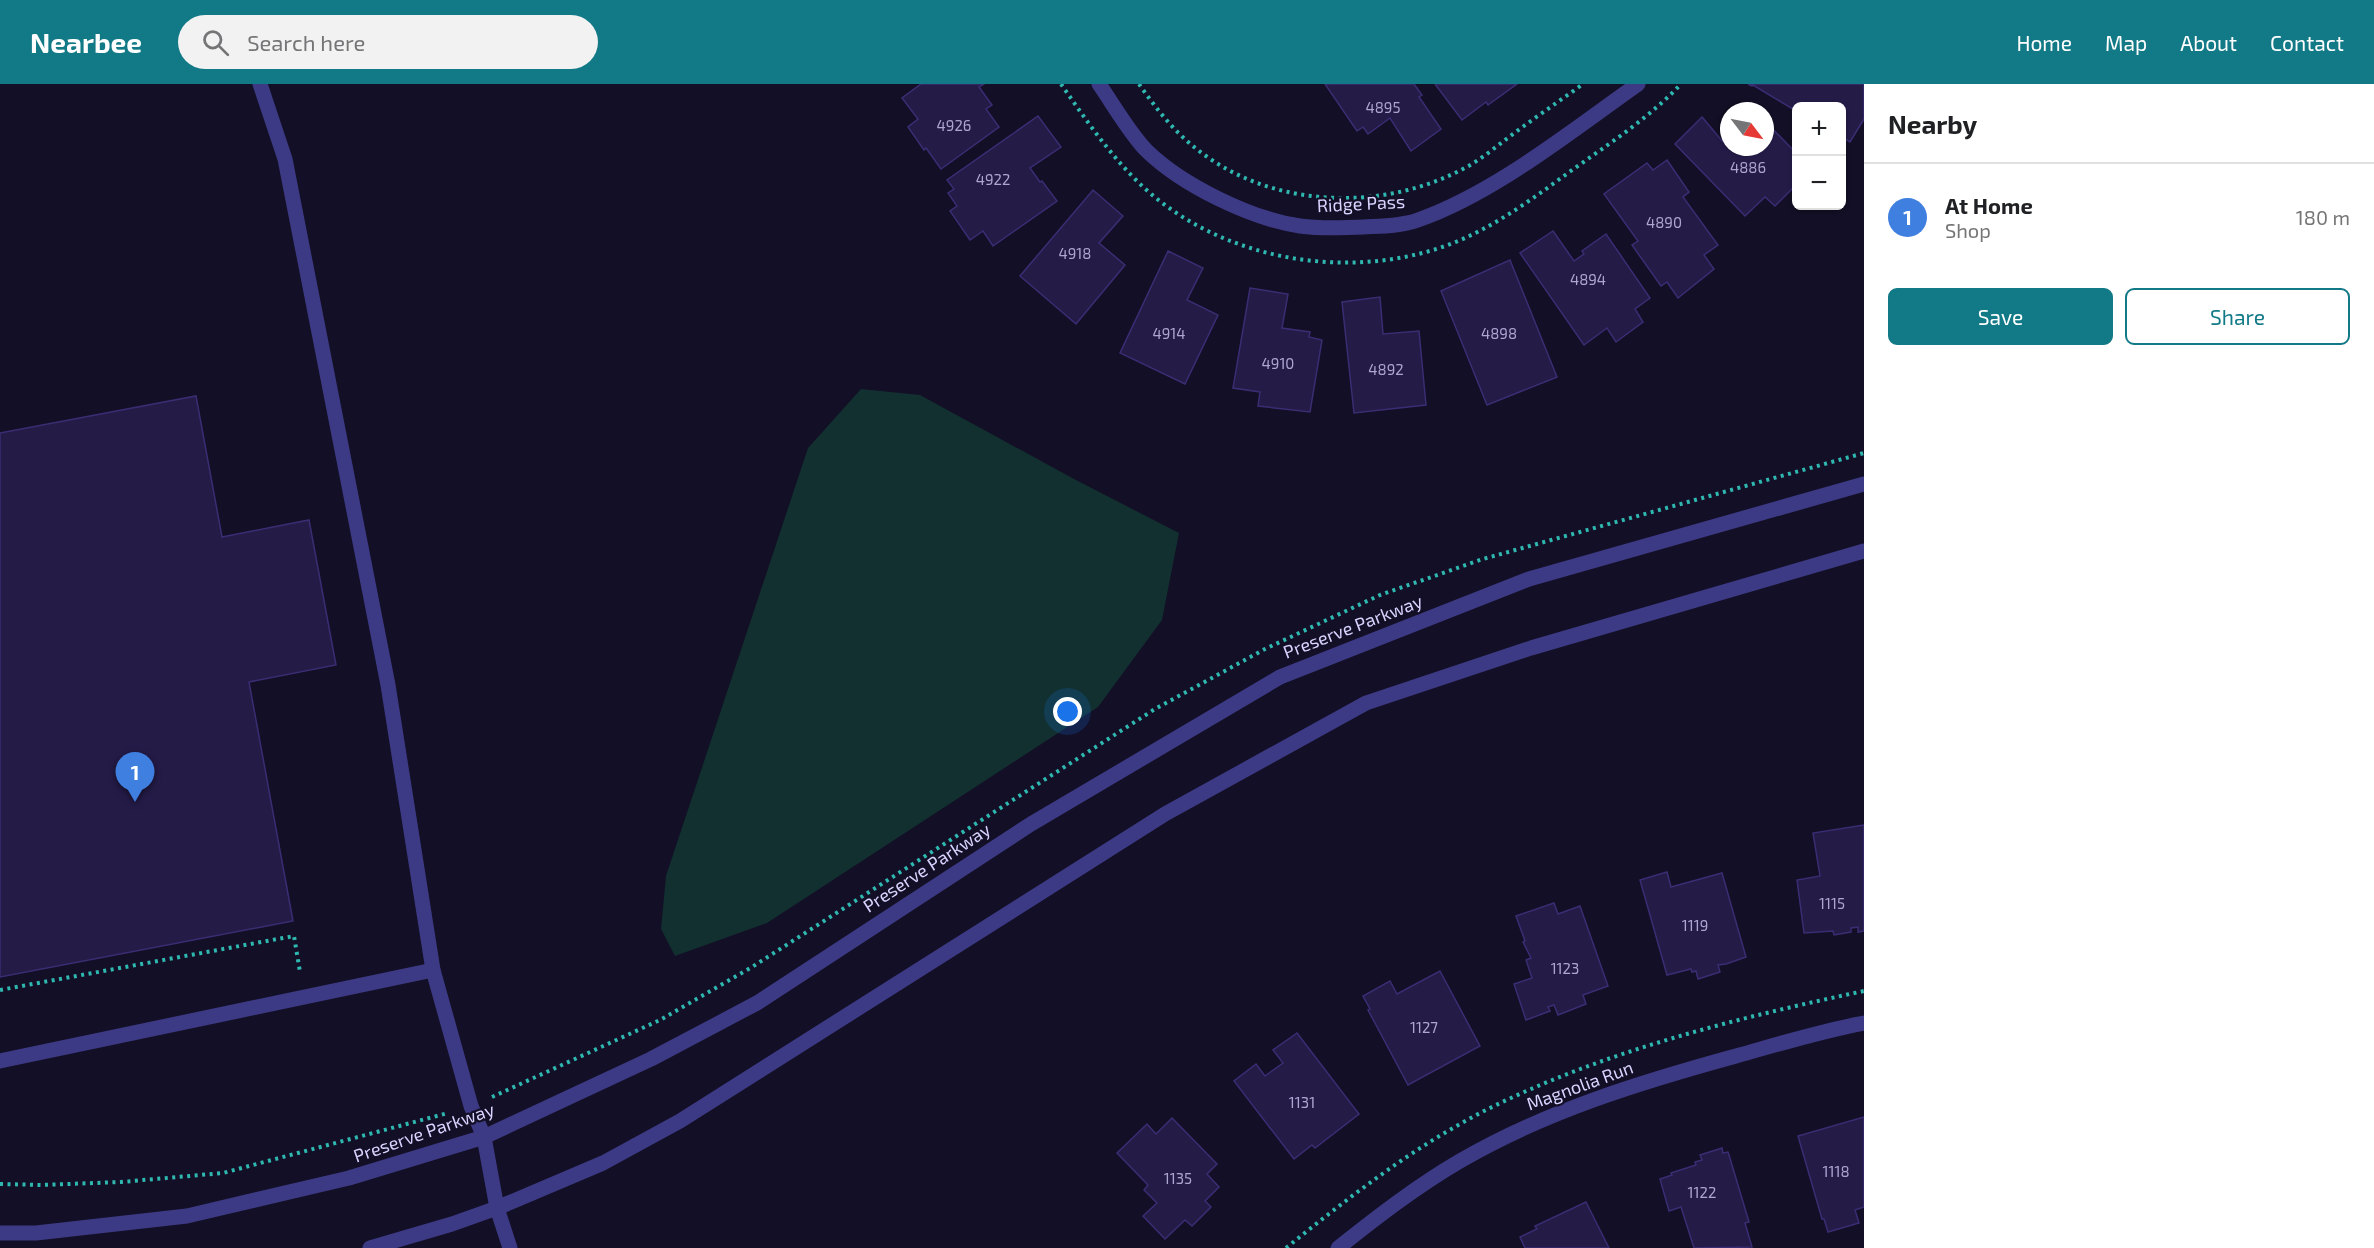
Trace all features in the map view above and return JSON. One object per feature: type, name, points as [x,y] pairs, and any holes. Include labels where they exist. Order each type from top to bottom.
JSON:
[{"type":"street","points":[[260,84],[285,159],[382,651],[433,970],[471,1106],[484,1137],[497,1208],[510,1248]]},
{"type":"street","name":"Ridge Pass","points":[[1099,84],[1146,150],[1174,173],[1210,195],[1252,213],[1300,226],[1345,228],[1385,226],[1416,221],[1451,206],[1488,187],[1638,84]]},
{"type":"street","name":"Preserve Parkway","points":[[0,1233],[36,1233],[187,1216],[349,1178],[484,1137],[651,1059],[757,1004],[1030,824],[1280,677],[1529,579],[1864,484]]},
{"type":"street","points":[[370,1248],[497,1208],[603,1163],[680,1121],[1165,814],[1366,703],[1531,648],[1864,551]]},
{"type":"street","points":[[0,1061],[433,970]]},
{"type":"street","name":"Magnolia Run","points":[[1338,1248],[1404,1197],[1460,1161],[1520,1130],[1594,1099],[1696,1067],[1837,1028],[1864,1023]]},
{"type":"path","points":[[1060,84],[1114,157],[1138,182],[1173,210],[1224,238],[1266,252],[1303,260],[1348,263],[1392,259],[1428,252],[1488,227],[1518,209],[1642,120],[1665,102],[1682,84]]},
{"type":"path","points":[[1139,84],[1185,140],[1210,159],[1265,186],[1306,196],[1339,199],[1389,194],[1428,184],[1472,164],[1583,84]]},
{"type":"path","points":[[0,1184],[121,1182],[223,1173],[471,1106],[670,1014],[752,967],[1155,709],[1265,649],[1380,595],[1483,559],[1864,453]]},
{"type":"path","points":[[0,990],[294,936],[304,997]]},
{"type":"green space","points":[[861,389],[920,395],[1179,533],[1162,620],[1098,707],[767,923],[675,956],[661,929],[666,876],[808,448]]},
{"type":"building","points":[[921,84],[984,84],[979,87],[992,105],[986,109],[999,127],[941,169],[908,127],[918,119],[902,98]]},
{"type":"building","points":[[1325,84],[1414,84],[1422,95],[1419,97],[1441,129],[1411,151],[1390,118],[1368,134],[1363,127],[1357,131]]},
{"type":"building","points":[[1435,84],[1517,84],[1488,105],[1486,102],[1462,120]]},
{"type":"building","points":[[1748,84],[1864,84],[1864,119],[1850,142],[1846,140],[1846,102],[1792,102],[1792,109]]},
{"type":"building","points":[[1038,116],[1061,147],[1030,168],[1057,201],[993,246],[983,231],[970,240],[950,211],[957,206],[948,193],[954,189],[947,180]]},
{"type":"building","points":[[1702,117],[1720,138],[1720,156],[1774,156],[1774,130],[1792,149],[1792,189],[1775,206],[1765,197],[1745,216],[1675,144]]},
{"type":"building","points":[[1667,160],[1689,192],[1683,197],[1718,245],[1704,255],[1714,269],[1678,298],[1667,282],[1661,286],[1632,245],[1638,241],[1604,194],[1647,163],[1653,170]]},
{"type":"building","points":[[1093,190],[1123,216],[1099,243],[1125,265],[1076,324],[1020,276]]},
{"type":"building","points":[[1553,231],[1574,261],[1584,254],[1582,251],[1606,234],[1650,298],[1635,309],[1643,322],[1616,342],[1607,328],[1584,345],[1520,253]]},
{"type":"building","points":[[1168,251],[1203,268],[1187,300],[1218,315],[1185,384],[1120,353]]},
{"type":"building","points":[[1510,260],[1557,377],[1487,405],[1441,291]]},
{"type":"building","points":[[1250,288],[1288,294],[1282,328],[1310,332],[1309,337],[1322,340],[1310,412],[1258,406],[1260,392],[1233,388]]},
{"type":"building","points":[[1380,297],[1383,334],[1419,331],[1426,405],[1354,413],[1342,302]]},
{"type":"building","points":[[196,396],[222,537],[309,520],[336,665],[249,682],[293,921],[0,977],[0,433]]},
{"type":"building","points":[[1864,825],[1864,931],[1858,932],[1858,927],[1851,928],[1851,932],[1834,935],[1833,931],[1804,933],[1797,880],[1820,876],[1813,833]]},
{"type":"building","points":[[1667,872],[1671,887],[1722,873],[1746,957],[1718,965],[1720,972],[1698,979],[1696,971],[1692,972],[1691,969],[1667,975],[1640,880]]},
{"type":"building","points":[[1554,903],[1558,914],[1580,906],[1608,986],[1583,995],[1586,1004],[1558,1015],[1554,1005],[1548,1007],[1550,1011],[1526,1020],[1514,984],[1532,978],[1526,960],[1531,958],[1523,942],[1525,941],[1516,916]]},
{"type":"building","points":[[1440,971],[1480,1046],[1408,1085],[1368,1010],[1370,1009],[1363,996],[1390,981],[1397,994]]},
{"type":"building","points":[[1297,1033],[1359,1114],[1315,1148],[1312,1145],[1294,1159],[1234,1081],[1256,1064],[1265,1076],[1283,1063],[1273,1050]]},
{"type":"building","points":[[1864,1117],[1864,1207],[1855,1210],[1859,1223],[1828,1232],[1824,1219],[1822,1219],[1798,1136]]},
{"type":"building","points":[[1172,1118],[1217,1164],[1207,1174],[1219,1187],[1205,1201],[1211,1207],[1192,1226],[1185,1220],[1165,1239],[1143,1216],[1157,1203],[1144,1190],[1148,1185],[1117,1153],[1147,1124],[1156,1134]]},
{"type":"building","points":[[1722,1148],[1723,1153],[1728,1152],[1729,1155],[1749,1222],[1745,1223],[1752,1247],[1694,1248],[1681,1207],[1669,1211],[1660,1179],[1696,1165],[1695,1162],[1702,1160],[1700,1155]]},
{"type":"building","points":[[1586,1202],[1609,1248],[1525,1248],[1520,1237],[1537,1229],[1535,1226]]},
{"type":"place","name":"At Home","points":[[135,802]]}]
